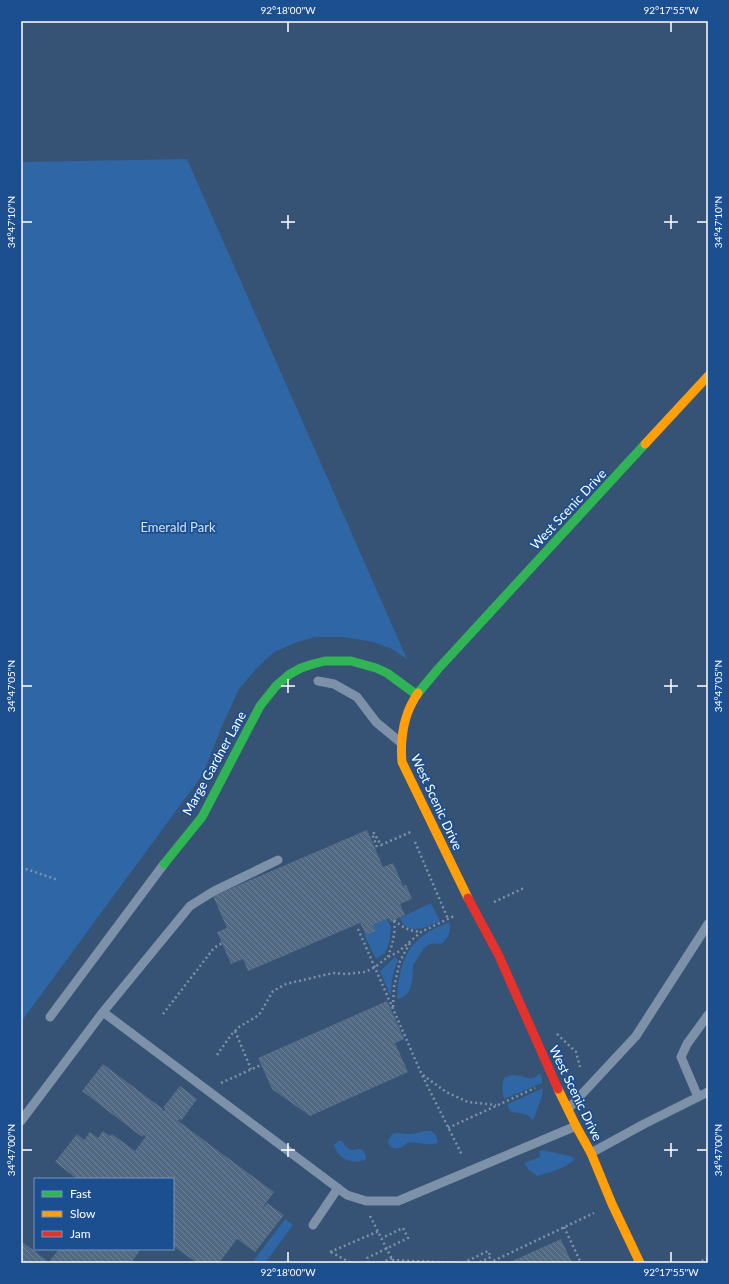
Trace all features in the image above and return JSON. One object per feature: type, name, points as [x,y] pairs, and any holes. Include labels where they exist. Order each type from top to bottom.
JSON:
[{"type":"street","name":"West Scenic Drive","points":[[640,1263],[612,1204],[591,1153],[553,1079],[499,956],[473,909],[402,762],[400,750],[405,722],[411,704],[438,669],[708,376]]},
{"type":"street","name":"Marge Gardner Lane","points":[[164,864],[202,817],[266,698],[277,685],[290,674],[301,667],[316,662],[333,660],[362,663],[377,668],[388,674],[417,695]]},
{"type":"lane","points":[[318,681],[334,684],[357,697],[376,722],[401,743]]},
{"type":"lane","points":[[21,1121],[103,1012],[190,906],[214,890],[278,860]]},
{"type":"lane","name":"Marge Gardner Lane","points":[[50,1017],[164,864]]},
{"type":"lane","points":[[568,1109],[636,1036],[708,924]]},
{"type":"lane","points":[[103,1012],[347,1195],[366,1201],[398,1201],[576,1126]]},
{"type":"lane","points":[[698,1097],[681,1057],[687,1044],[708,1016]]},
{"type":"lane","points":[[591,1153],[644,1124],[708,1092]]},
{"type":"lane","points":[[313,1225],[338,1188]]},
{"type":"path","points":[[377,847],[372,834],[374,833],[381,845],[416,829]]},
{"type":"path","points":[[414,839],[448,919]]},
{"type":"path","points":[[21,869],[23,868],[58,880]]},
{"type":"path","points":[[491,904],[524,888]]},
{"type":"path","points":[[217,1055],[235,1031],[259,1015],[273,991],[286,984],[333,973],[346,974],[364,972],[375,967],[388,957],[398,952],[421,932],[459,914]]},
{"type":"path","points":[[388,957],[393,941],[395,926],[394,920],[404,929],[412,932],[421,932]]},
{"type":"path","points":[[358,929],[422,1075],[462,1155]]},
{"type":"path","points":[[393,1007],[394,988],[400,961],[411,941]]},
{"type":"path","points":[[163,1014],[214,948],[222,943]]},
{"type":"path","points":[[235,1031],[251,1069]]},
{"type":"path","points":[[220,1083],[261,1065]]},
{"type":"path","points":[[422,1075],[446,1092],[468,1102],[498,1105]]},
{"type":"path","points":[[448,1128],[542,1085]]},
{"type":"path","points":[[368,1212],[393,1260]]},
{"type":"path","points":[[489,1263],[596,1212]]},
{"type":"path","points":[[564,1227],[581,1263]]},
{"type":"path","points":[[369,1263],[367,1258],[408,1238],[403,1228],[382,1238]]},
{"type":"path","points":[[351,1263],[330,1252],[379,1231]]},
{"type":"path","points":[[463,1263],[488,1251],[491,1257],[478,1263]]},
{"type":"path","points":[[697,1263],[708,1258]]},
{"type":"path","points":[[388,1263],[393,1260]]},
{"type":"path","points":[[381,1263],[393,1260],[457,1263]]},
{"type":"green space","name":"Emerald Park","points":[[187,159],[407,659],[392,649],[373,642],[344,637],[315,637],[274,652],[256,669],[239,689],[222,726],[203,774],[21,1022],[21,162]]},
{"type":"green space","points":[[431,903],[440,921],[418,929],[412,929],[403,924],[400,918]]},
{"type":"green space","points":[[387,919],[391,927],[389,943],[385,953],[376,959],[364,935],[375,931],[373,925]]},
{"type":"green space","points":[[449,922],[450,932],[446,940],[441,944],[430,944],[426,946],[413,965],[412,981],[409,991],[406,995],[397,999],[400,971],[406,955],[411,947],[433,929]]},
{"type":"green space","points":[[395,957],[398,960],[390,995],[380,971]]},
{"type":"green space","points":[[540,1073],[542,1083],[504,1099],[502,1088],[504,1078],[517,1075],[533,1078]]},
{"type":"green space","points":[[543,1088],[542,1096],[533,1121],[526,1115],[512,1112],[508,1108],[508,1104]]},
{"type":"green space","points":[[431,1131],[436,1135],[438,1143],[407,1143],[399,1148],[394,1148],[389,1145],[388,1142],[394,1133],[411,1134]]},
{"type":"green space","points":[[338,1141],[342,1141],[346,1147],[350,1149],[362,1150],[366,1159],[356,1162],[346,1160],[338,1154],[336,1150],[334,1145]]},
{"type":"green space","points":[[543,1150],[570,1156],[575,1159],[562,1168],[537,1176],[529,1170],[524,1163],[540,1157],[539,1151]]},
{"type":"green space","points":[[285,1219],[293,1225],[265,1263],[252,1263]]},
{"type":"building","points":[[367,830],[383,867],[393,863],[403,886],[406,885],[412,899],[400,904],[405,915],[390,922],[389,918],[373,925],[376,931],[366,935],[360,923],[248,971],[243,959],[231,964],[217,932],[227,928],[213,896]]},
{"type":"building","points":[[387,1001],[404,1039],[395,1043],[408,1072],[310,1116],[272,1089],[258,1058]]},
{"type":"building","points":[[103,1064],[164,1111],[165,1109],[163,1108],[180,1086],[197,1099],[181,1121],[179,1119],[178,1121],[274,1192],[263,1207],[267,1203],[284,1215],[255,1252],[237,1239],[219,1263],[197,1263],[174,1247],[174,1178],[76,1178],[55,1162],[77,1134],[84,1140],[90,1132],[98,1138],[103,1131],[110,1136],[112,1134],[135,1151],[146,1136],[144,1135],[142,1137],[82,1091]]},
{"type":"building","points":[[561,1239],[572,1263],[508,1263]]},
{"type":"building","points":[[21,1241],[49,1262],[58,1250],[140,1250],[131,1263],[21,1263]]},
{"type":"traffic: fast","points":[[418,693],[438,669],[645,444]]},
{"type":"traffic: fast","points":[[164,864],[202,817],[260,706],[276,686],[290,674],[301,668],[325,661],[351,661],[376,668],[387,673],[417,695]]},
{"type":"traffic: slow","points":[[645,444],[708,376]]},
{"type":"traffic: slow","points":[[418,693],[406,717],[402,735],[402,762],[468,898]]},
{"type":"traffic: slow","points":[[558,1089],[591,1153],[612,1204],[640,1263]]},
{"type":"traffic: jam","points":[[468,898],[499,956],[558,1089]]}]
